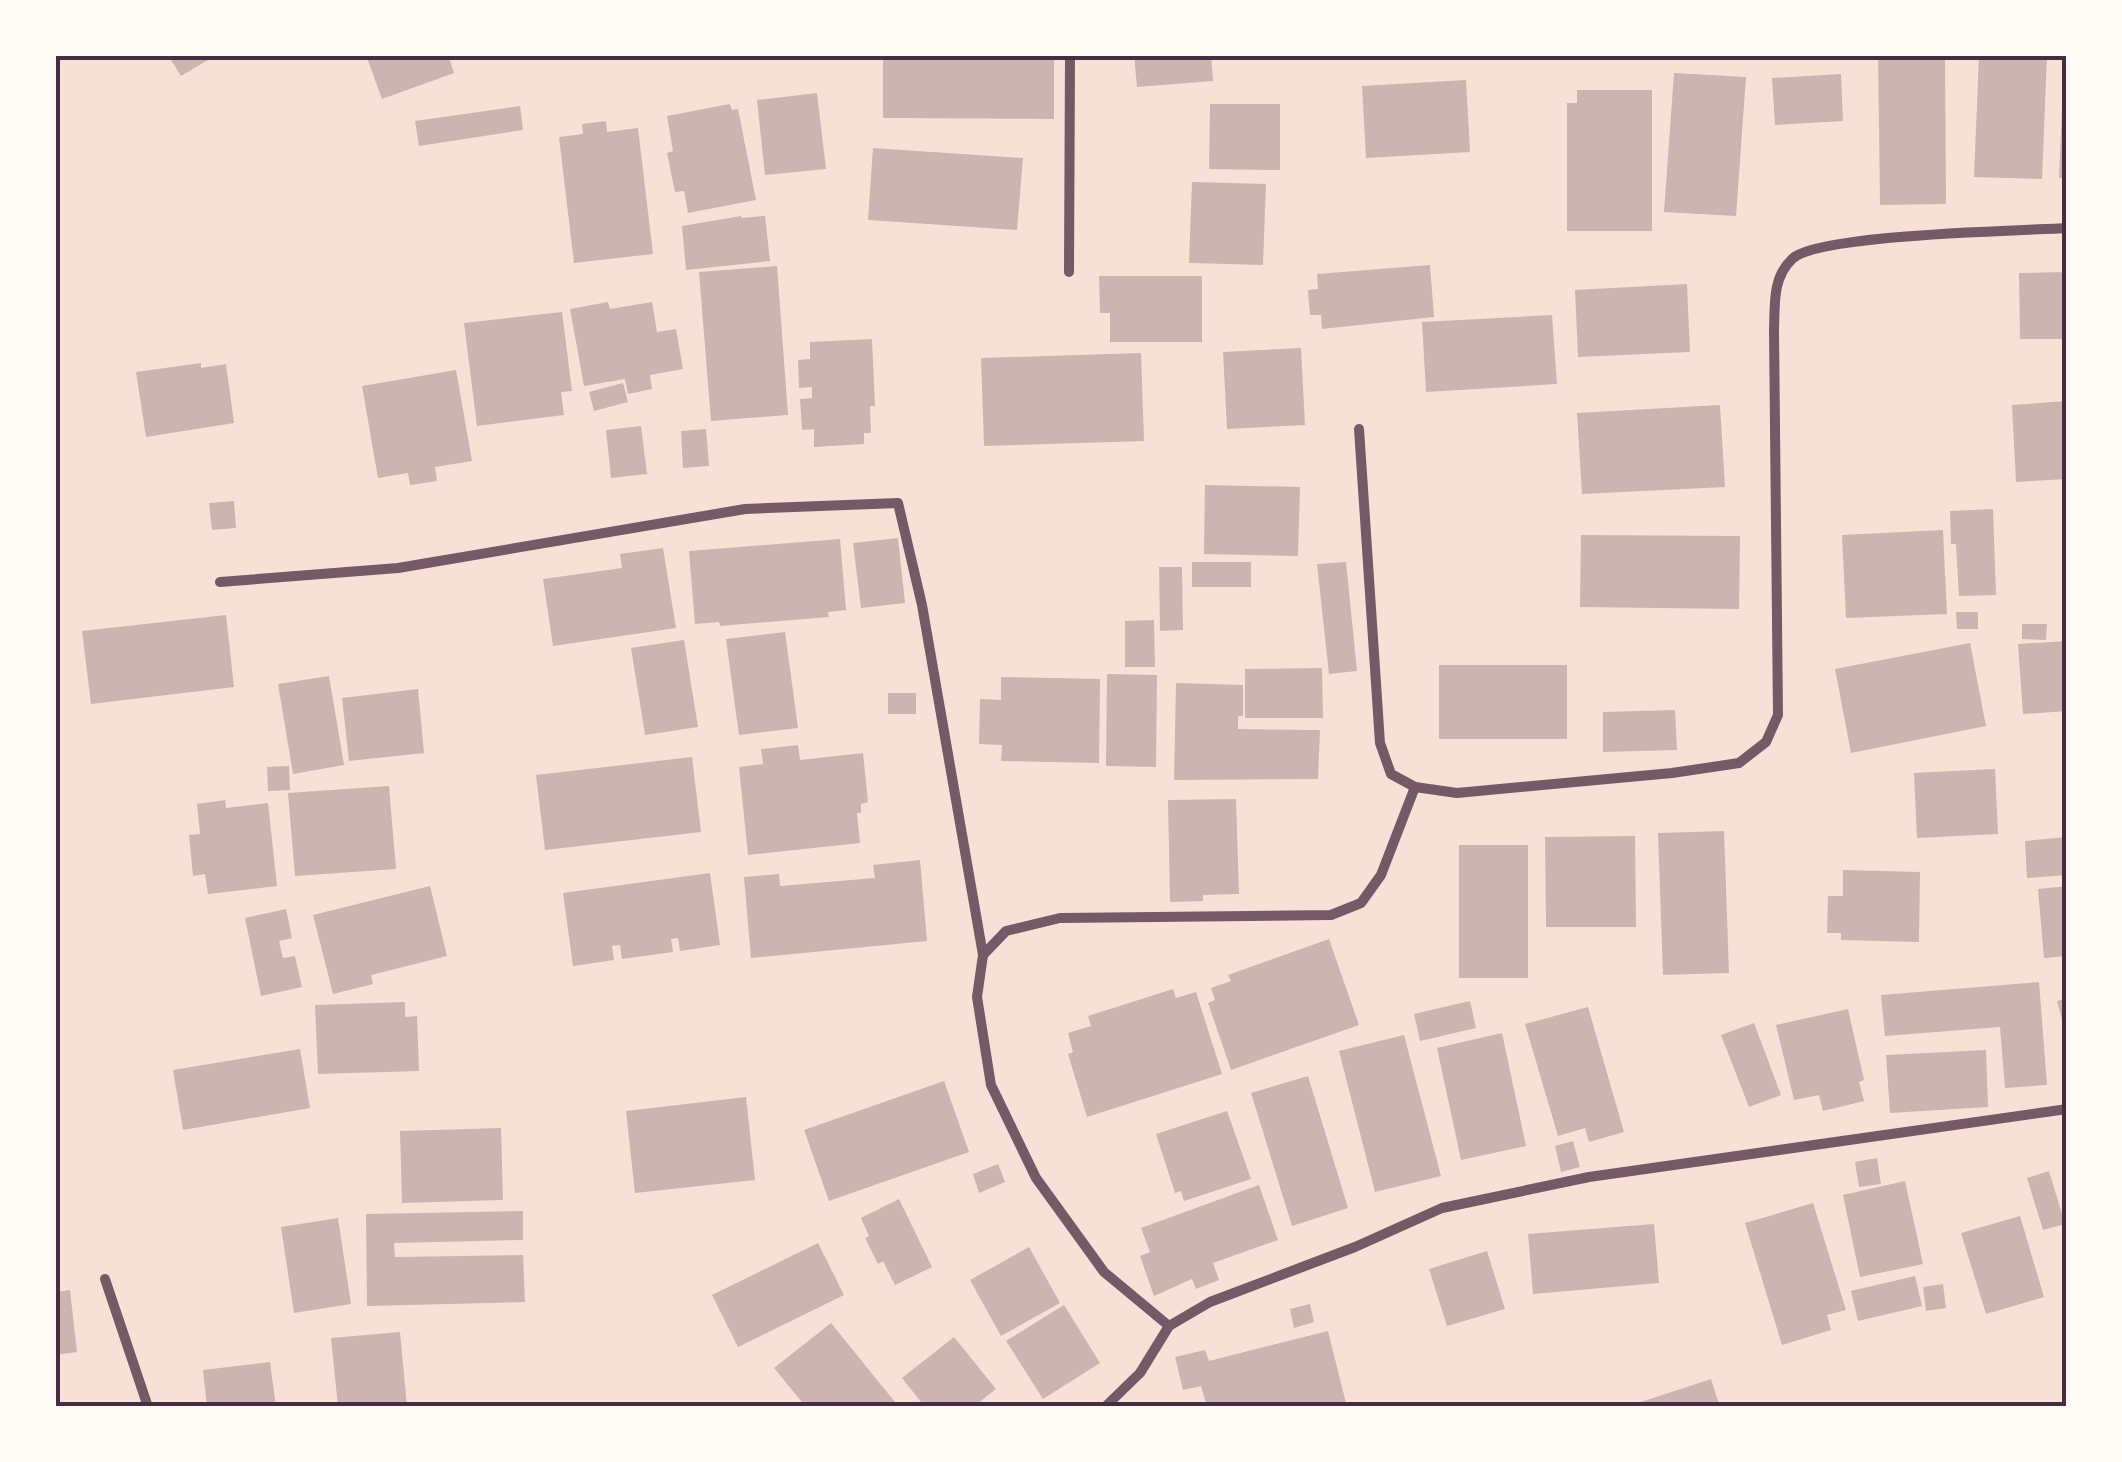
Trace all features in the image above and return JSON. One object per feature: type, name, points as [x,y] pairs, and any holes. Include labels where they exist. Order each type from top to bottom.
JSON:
[{"type":"street","points":[[1069,272],[1070,55]]},
{"type":"street","points":[[1360,429],[1380,743],[1391,774],[1415,787],[1457,793],[1739,763],[1766,742],[1778,715],[1774,331],[1777,280],[1792,258],[1811,247],[2067,228]]},
{"type":"street","points":[[220,582],[398,568],[745,509],[898,503],[922,606],[983,955],[977,996],[991,1084],[1036,1178],[1104,1272],[1169,1326]]},
{"type":"street","points":[[983,955],[1006,931],[1060,918],[1331,915],[1362,903],[1381,875],[1415,787]]},
{"type":"street","points":[[1106,1407],[1140,1374],[1169,1326],[1210,1302],[1355,1247],[1442,1208],[1589,1177],[2067,1109]]},
{"type":"street","points":[[105,1279],[148,1407]]},
{"type":"building","points":[[168,55],[216,55],[181,76]]},
{"type":"building","points":[[366,55],[448,55],[454,73],[382,99]]},
{"type":"building","points":[[883,55],[1054,55],[1054,119],[883,118]]},
{"type":"building","points":[[1134,55],[1211,55],[1213,81],[1137,87]]},
{"type":"building","points":[[1878,55],[1945,55],[1946,204],[1880,205]]},
{"type":"building","points":[[1979,55],[2047,55],[2042,179],[1974,177]]},
{"type":"building","points":[[1674,73],[1746,77],[1736,216],[1664,212]]},
{"type":"building","points":[[1841,74],[1843,121],[1775,125],[1772,78]]},
{"type":"building","points":[[1466,80],[1470,152],[1366,158],[1362,86]]},
{"type":"building","points":[[2063,83],[2067,84],[2067,179],[2059,178]]},
{"type":"building","points":[[1577,90],[1652,90],[1652,231],[1567,231],[1567,103],[1577,103]]},
{"type":"building","points":[[817,93],[826,169],[765,175],[757,100]]},
{"type":"building","points":[[730,104],[732,110],[738,109],[756,200],[688,213],[684,191],[675,192],[667,153],[673,151],[667,116]]},
{"type":"building","points":[[1210,104],[1280,104],[1280,170],[1209,169]]},
{"type":"building","points":[[520,106],[523,130],[419,146],[415,121]]},
{"type":"building","points":[[606,121],[607,132],[638,128],[653,254],[574,263],[559,137],[583,134],[582,124]]},
{"type":"building","points":[[873,148],[1023,158],[1017,230],[868,220]]},
{"type":"building","points":[[1192,182],[1266,184],[1263,265],[1189,263]]},
{"type":"building","points":[[765,216],[770,261],[686,270],[682,226]]},
{"type":"building","points":[[1430,265],[1434,317],[1322,329],[1321,315],[1310,315],[1308,290],[1318,289],[1317,274]]},
{"type":"building","points":[[777,266],[788,415],[711,421],[699,272]]},
{"type":"building","points":[[2067,272],[2067,339],[2020,339],[2019,273]]},
{"type":"building","points":[[1099,276],[1202,276],[1202,342],[1110,342],[1110,313],[1100,313]]},
{"type":"building","points":[[1687,284],[1690,352],[1578,357],[1575,290]]},
{"type":"building","points":[[608,302],[610,309],[652,302],[657,332],[676,329],[683,369],[650,375],[652,389],[628,394],[625,379],[584,386],[570,309]]},
{"type":"building","points":[[562,312],[572,391],[561,392],[564,415],[477,426],[464,323]]},
{"type":"building","points":[[1552,315],[1557,384],[1426,392],[1422,322]]},
{"type":"building","points":[[872,339],[875,406],[870,406],[871,433],[864,433],[864,444],[814,447],[814,429],[802,430],[800,399],[812,398],[812,387],[799,388],[798,360],[810,359],[810,342]]},
{"type":"building","points":[[1301,348],[1305,425],[1227,429],[1223,352]]},
{"type":"building","points":[[1141,353],[1144,441],[984,446],[981,358]]},
{"type":"building","points":[[201,363],[201,368],[226,364],[234,423],[146,437],[136,372]]},
{"type":"building","points":[[456,370],[472,461],[435,467],[437,481],[410,485],[408,473],[378,478],[362,386]]},
{"type":"building","points":[[623,383],[628,402],[594,411],[589,392]]},
{"type":"building","points":[[2067,401],[2067,479],[2016,482],[2012,405]]},
{"type":"building","points":[[1720,405],[1725,487],[1582,494],[1577,413]]},
{"type":"building","points":[[641,426],[647,474],[611,478],[606,430]]},
{"type":"building","points":[[706,429],[709,466],[683,468],[681,431]]},
{"type":"building","points":[[1205,485],[1300,487],[1298,556],[1204,554]]},
{"type":"building","points":[[234,501],[236,528],[212,530],[209,503]]},
{"type":"building","points":[[1993,509],[1996,595],[1959,596],[1950,511]]},
{"type":"building","points":[[1943,530],[1947,614],[1846,618],[1842,535]]},
{"type":"building","points":[[1581,535],[1740,536],[1739,609],[1580,607]]},
{"type":"building","points":[[898,538],[905,603],[861,608],[853,543]]},
{"type":"building","points":[[840,539],[846,610],[828,612],[829,617],[720,626],[719,622],[695,624],[689,551]]},
{"type":"building","points":[[663,548],[676,628],[553,646],[543,579],[622,568],[620,554]]},
{"type":"building","points":[[1192,562],[1251,562],[1251,587],[1192,587]]},
{"type":"building","points":[[1346,562],[1357,671],[1329,674],[1317,564]]},
{"type":"building","points":[[1159,567],[1182,567],[1183,630],[1160,631]]},
{"type":"building","points":[[1956,612],[1978,612],[1978,629],[1957,629]]},
{"type":"building","points":[[226,615],[234,687],[91,704],[82,631]]},
{"type":"building","points":[[1154,620],[1155,667],[1125,667],[1125,621]]},
{"type":"building","points":[[2022,624],[2047,624],[2046,640],[2022,639]]},
{"type":"building","points":[[785,632],[798,728],[739,735],[726,639]]},
{"type":"building","points":[[684,640],[698,727],[645,735],[631,648]]},
{"type":"building","points":[[2067,641],[2067,711],[2023,714],[2018,644]]},
{"type":"building","points":[[1970,643],[1986,726],[1851,753],[1835,669]]},
{"type":"building","points":[[1439,665],[1567,665],[1567,739],[1439,739]]},
{"type":"building","points":[[1322,668],[1323,718],[1245,718],[1245,669]]},
{"type":"building","points":[[1107,674],[1157,675],[1156,767],[1106,766]]},
{"type":"building","points":[[329,676],[344,765],[293,774],[278,684]]},
{"type":"building","points":[[1001,677],[1100,679],[1099,763],[1001,761],[1002,745],[979,744],[980,699],[1001,700]]},
{"type":"building","points":[[1176,683],[1243,685],[1243,716],[1238,716],[1238,729],[1320,730],[1318,779],[1174,780]]},
{"type":"building","points":[[418,689],[424,753],[349,761],[342,698]]},
{"type":"building","points":[[888,693],[916,693],[916,714],[888,714]]},
{"type":"building","points":[[1675,710],[1677,750],[1603,752],[1603,712]]},
{"type":"building","points":[[798,745],[800,760],[863,753],[868,802],[861,804],[861,813],[857,813],[860,843],[748,855],[739,767],[763,764],[761,749]]},
{"type":"building","points":[[692,757],[701,832],[545,850],[536,775]]},
{"type":"building","points":[[289,766],[290,790],[268,791],[267,767]]},
{"type":"building","points":[[1995,769],[1998,834],[1917,838],[1914,773]]},
{"type":"building","points":[[389,786],[396,869],[295,876],[288,793]]},
{"type":"building","points":[[1236,799],[1239,894],[1203,895],[1203,901],[1170,902],[1168,800]]},
{"type":"building","points":[[225,800],[226,808],[268,803],[277,886],[208,894],[205,874],[193,876],[189,835],[200,834],[197,804]]},
{"type":"building","points":[[1724,831],[1729,973],[1663,975],[1658,833]]},
{"type":"building","points":[[1635,836],[1636,927],[1546,927],[1545,837]]},
{"type":"building","points":[[2067,837],[2067,875],[2027,878],[2025,841]]},
{"type":"building","points":[[1459,845],[1528,845],[1528,978],[1459,978]]},
{"type":"building","points":[[920,860],[927,941],[751,958],[744,877],[779,874],[780,886],[875,878],[873,865]]},
{"type":"building","points":[[1843,870],[1920,872],[1919,942],[1841,940],[1841,933],[1827,933],[1828,896],[1843,896]]},
{"type":"building","points":[[710,873],[720,945],[680,951],[678,938],[671,939],[673,952],[622,959],[620,945],[612,946],[614,960],[573,966],[563,893]]},
{"type":"building","points":[[430,886],[447,956],[371,975],[373,984],[333,994],[313,915]]},
{"type":"building","points":[[2067,886],[2067,956],[2044,958],[2038,889]]},
{"type":"building","points":[[286,909],[292,938],[279,941],[283,958],[295,956],[302,987],[261,996],[245,918]]},
{"type":"building","points":[[1329,939],[1359,1025],[1231,1070],[1208,1003],[1215,1000],[1211,988],[1231,981],[1228,975]]},
{"type":"building","points":[[2039,982],[2047,1085],[2005,1088],[2000,1027],[1885,1036],[1881,995]]},
{"type":"building","points":[[1173,989],[1176,998],[1196,992],[1222,1074],[1087,1117],[1068,1054],[1073,1052],[1068,1033],[1091,1026],[1088,1016]]},
{"type":"building","points":[[2067,998],[2067,1035],[2066,1035],[2057,1001]]},
{"type":"building","points":[[1470,1001],[1476,1028],[1420,1041],[1414,1014]]},
{"type":"building","points":[[405,1002],[405,1017],[417,1016],[419,1071],[318,1074],[315,1005]]},
{"type":"building","points":[[1588,1007],[1624,1132],[1589,1142],[1585,1128],[1558,1136],[1525,1024]]},
{"type":"building","points":[[1848,1009],[1864,1080],[1859,1082],[1864,1101],[1823,1111],[1819,1095],[1794,1100],[1776,1025]]},
{"type":"building","points":[[1754,1023],[1781,1095],[1749,1107],[1721,1035]]},
{"type":"building","points":[[1502,1033],[1526,1146],[1461,1160],[1437,1048]]},
{"type":"building","points":[[1404,1035],[1441,1176],[1375,1192],[1339,1051]]},
{"type":"building","points":[[300,1049],[310,1108],[183,1130],[173,1070]]},
{"type":"building","points":[[1986,1050],[1988,1107],[1890,1113],[1886,1055]]},
{"type":"building","points":[[1308,1076],[1348,1208],[1292,1226],[1251,1093]]},
{"type":"building","points":[[944,1081],[969,1152],[829,1201],[804,1130]]},
{"type":"building","points":[[746,1097],[755,1180],[635,1193],[626,1111]]},
{"type":"building","points":[[1227,1111],[1251,1179],[1184,1201],[1181,1191],[1175,1193],[1156,1134]]},
{"type":"building","points":[[501,1128],[503,1200],[402,1203],[400,1131]]},
{"type":"building","points":[[1573,1141],[1580,1167],[1561,1172],[1555,1146]]},
{"type":"building","points":[[1877,1158],[1881,1184],[1859,1187],[1855,1162]]},
{"type":"building","points":[[998,1164],[1005,1182],[979,1193],[973,1174]]},
{"type":"building","points":[[2049,1171],[2065,1224],[2043,1230],[2027,1178]]},
{"type":"building","points":[[1905,1181],[1923,1264],[1860,1277],[1843,1195]]},
{"type":"building","points":[[1259,1185],[1278,1240],[1213,1263],[1219,1280],[1196,1289],[1192,1279],[1154,1296],[1140,1256],[1150,1252],[1141,1228]]},
{"type":"building","points":[[899,1199],[932,1267],[895,1285],[883,1261],[878,1264],[865,1238],[869,1236],[861,1218]]},
{"type":"building","points":[[1813,1203],[1846,1310],[1827,1315],[1831,1330],[1782,1345],[1745,1223]]},
{"type":"building","points":[[523,1211],[523,1240],[394,1243],[395,1257],[523,1255],[525,1302],[367,1306],[366,1214]]},
{"type":"building","points":[[2020,1216],[2044,1297],[1986,1314],[1961,1233]]},
{"type":"building","points":[[338,1218],[351,1304],[294,1313],[281,1227]]},
{"type":"building","points":[[1654,1224],[1659,1283],[1533,1294],[1528,1234]]},
{"type":"building","points":[[818,1243],[844,1295],[738,1347],[712,1295]]},
{"type":"building","points":[[1029,1247],[1060,1303],[1001,1336],[970,1280]]},
{"type":"building","points":[[1487,1251],[1505,1309],[1447,1326],[1429,1269]]},
{"type":"building","points":[[1915,1276],[1922,1306],[1858,1321],[1851,1291]]},
{"type":"building","points":[[1943,1284],[1946,1308],[1926,1311],[1923,1287]]},
{"type":"building","points":[[70,1290],[77,1352],[55,1355],[55,1292]]},
{"type":"building","points":[[1310,1304],[1314,1322],[1294,1328],[1290,1309]]},
{"type":"building","points":[[1064,1305],[1100,1363],[1043,1399],[1006,1341]]},
{"type":"building","points":[[831,1323],[899,1407],[806,1407],[774,1368]]},
{"type":"building","points":[[1328,1331],[1347,1407],[1207,1407],[1201,1386],[1183,1390],[1175,1357],[1205,1350],[1209,1361]]},
{"type":"building","points":[[400,1332],[407,1407],[338,1407],[331,1338]]},
{"type":"building","points":[[954,1337],[996,1389],[973,1407],[925,1407],[902,1378]]},
{"type":"building","points":[[270,1362],[276,1407],[207,1407],[203,1370]]},
{"type":"building","points":[[1711,1379],[1720,1407],[1640,1407],[1638,1403]]}]
